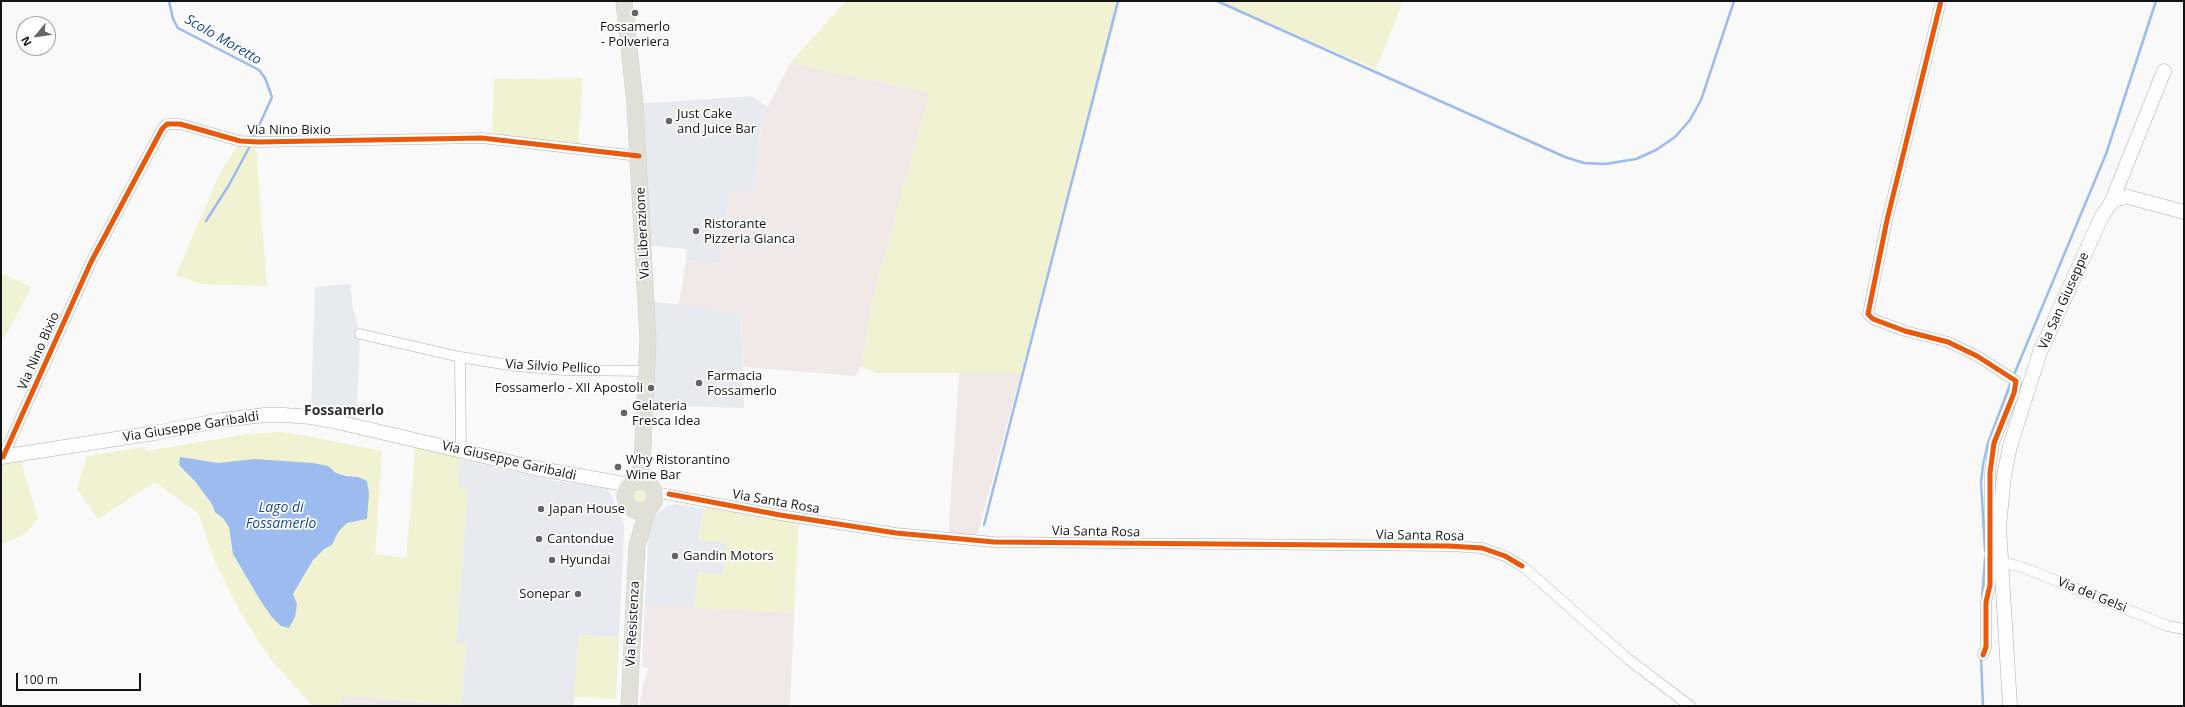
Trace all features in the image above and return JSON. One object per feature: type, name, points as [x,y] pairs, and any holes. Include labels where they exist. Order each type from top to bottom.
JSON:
[{"type":"main road","name":"Via Liberazione","points":[[624,1],[639,156],[647,309],[647,371],[642,465],[638,493]]},
{"type":"main road","name":"Via Resistenza","points":[[629,706],[638,543],[638,493]]},
{"type":"street","points":[[1940,1],[1887,220],[1868,314],[1873,319],[1905,331],[1948,342],[1977,356],[2012,378],[2016,387],[1994,443],[1990,473],[1990,585],[1986,602],[1986,648],[1983,655]]},
{"type":"street","name":"Via San Giuseppe","points":[[2010,706],[2004,608],[2003,563],[1999,526],[2009,476],[2010,446],[2025,403],[2040,352],[2102,216],[2111,203],[2164,71]]},
{"type":"street","name":"Via Nino Bixio","points":[[2,457],[91,262],[162,129],[170,123],[180,124],[240,141],[258,142],[482,138],[639,156]]},
{"type":"street","points":[[2111,203],[2116,199],[2128,197],[2184,212]]},
{"type":"street","name":"Via Silvio Pellico","points":[[360,334],[460,357],[515,366],[566,370],[647,371]]},
{"type":"street","points":[[460,357],[461,450]]},
{"type":"street","name":"Via Giuseppe Garibaldi","points":[[2,457],[154,433],[222,420],[265,415],[311,417],[461,450],[638,493]]},
{"type":"street","points":[[1990,473],[2009,476]]},
{"type":"street","name":"Via Santa Rosa","points":[[638,493],[672,494],[780,515],[896,533],[994,542],[1445,546],[1482,548],[1505,556],[1525,568],[1628,659],[1690,706]]},
{"type":"street","name":"Via dei Gelsi","points":[[2003,563],[2036,572],[2168,626],[2184,629]]},
{"type":"shaded area","points":[[790,63],[930,92],[871,307],[861,366],[855,376],[743,367],[741,315],[679,304],[686,261],[721,264],[730,191],[754,194],[762,118]]},
{"type":"shaded area","points":[[751,96],[768,107],[762,118],[754,194],[730,191],[721,264],[686,261],[687,249],[643,245],[635,104]]},
{"type":"shaded area","points":[[350,284],[353,308],[360,334],[356,427],[311,417],[315,287]]},
{"type":"shaded area","points":[[646,301],[696,306],[741,315],[744,408],[645,405]]},
{"type":"shaded area","points":[[959,373],[1021,373],[976,540],[948,538]]},
{"type":"shaded area","points":[[460,459],[557,481],[607,488],[613,499],[623,522],[624,529],[619,637],[579,635],[574,706],[461,705],[467,645],[456,643],[468,490],[458,489]]},
{"type":"shaded area","points":[[675,504],[704,509],[698,539],[728,542],[722,575],[698,572],[694,608],[645,604],[649,528],[654,516],[667,506]]},
{"type":"shaded area","points":[[645,604],[794,613],[790,706],[640,706],[643,684],[649,669],[642,666]]},
{"type":"shaded area","points":[[340,695],[461,705],[481,706],[341,706]]},
{"type":"green space","points":[[846,1],[1121,1],[1021,373],[875,373],[861,366],[871,307],[930,92],[790,63]]},
{"type":"green space","points":[[1217,1],[1403,1],[1376,69]]},
{"type":"green space","points":[[583,78],[578,147],[492,133],[494,79]]},
{"type":"green space","points":[[238,145],[256,147],[267,286],[202,284],[176,275],[220,173]]},
{"type":"green space","points":[[1,273],[31,287],[5,337],[1,336]]},
{"type":"green space","points":[[280,432],[382,451],[375,554],[406,558],[416,440],[461,450],[458,489],[468,490],[456,643],[467,644],[461,705],[341,695],[341,706],[312,705],[272,661],[242,615],[217,566],[198,513],[155,482],[98,519],[77,489],[87,456],[145,447],[146,451],[248,434]],"holes":[[[181,457],[218,463],[273,461],[285,463],[299,462],[328,466],[336,473],[358,477],[369,494],[367,519],[347,523],[338,532],[332,545],[324,549],[313,560],[293,594],[297,604],[260,600],[233,554],[229,527],[223,517],[215,512],[212,504],[194,480]]]},
{"type":"green space","points":[[21,462],[38,519],[25,534],[1,545],[1,465]]},
{"type":"green space","points":[[640,488],[647,493],[648,496],[643,503],[640,504],[633,499],[632,496],[637,489]]},
{"type":"green space","points":[[706,500],[799,518],[794,613],[694,608],[698,572],[722,575],[727,543],[698,540]]},
{"type":"green space","points":[[579,635],[619,637],[616,699],[574,697]]},
{"type":"water","name":"Lago di Fossamerlo","points":[[180,457],[218,463],[254,459],[313,463],[328,466],[336,473],[358,477],[367,481],[369,494],[367,519],[347,523],[338,532],[332,545],[324,549],[313,560],[293,594],[297,604],[295,617],[289,628],[281,626],[272,617],[260,600],[233,554],[229,527],[223,518],[215,512],[212,504],[194,480],[179,465]]},
{"type":"waterway","name":"Scolo Moretto","points":[[169,1],[173,19],[178,28],[259,70],[265,78],[272,97],[253,139]]},
{"type":"waterway","points":[[984,525],[1118,1]]},
{"type":"waterway","points":[[1217,1],[1565,157],[1584,163],[1605,164],[1636,159],[1656,150],[1675,137],[1690,120],[1701,100],[1734,1]]},
{"type":"waterway","points":[[2013,377],[2106,154],[2156,1]]},
{"type":"waterway","name":"Scolo Moretto","points":[[206,221],[229,185],[251,144]]},
{"type":"waterway","points":[[1985,550],[1981,482],[1983,465],[1988,443],[2011,382]]},
{"type":"waterway","points":[[1982,598],[1985,559]]},
{"type":"waterway","points":[[1981,657],[1983,706]]},
{"type":"cycle path","points":[[1941,1],[1887,220],[1868,314],[1873,319],[1905,331],[1948,342],[1977,356],[2016,381],[2014,393],[1994,443],[1990,473],[1990,585],[1986,602],[1986,647],[1983,655]]},
{"type":"cycle path","points":[[3,457],[91,262],[162,129],[167,124],[180,124],[240,141],[258,142],[482,138],[639,156]]},
{"type":"cycle path","points":[[669,494],[780,515],[896,533],[994,542],[1449,546],[1482,548],[1505,556],[1522,566]]},
{"type":"place","name":"Fossamerlo - Polveriera","points":[[635,13]]},
{"type":"place","name":"Just Cake and Juice Bar","points":[[669,121]]},
{"type":"place","name":"Ristorante Pizzeria Gianca","points":[[696,231]]},
{"type":"place","name":"Farmacia Fossamerlo","points":[[699,383]]},
{"type":"place","name":"Fossamerlo - XII Apostoli","points":[[651,388]]},
{"type":"place","name":"Gelateria Fresca Idea","points":[[624,413]]},
{"type":"place","name":"Why Ristorantino Wine Bar","points":[[618,467]]},
{"type":"place","name":"Japan House","points":[[541,509]]},
{"type":"place","name":"Cantondue","points":[[539,539]]},
{"type":"place","name":"Gandin Motors","points":[[675,556]]},
{"type":"place","name":"Hyundai","points":[[552,560]]},
{"type":"place","name":"Sonepar","points":[[578,594]]},
{"type":"district","name":"Fossamerlo","points":[[344,411]]}]
